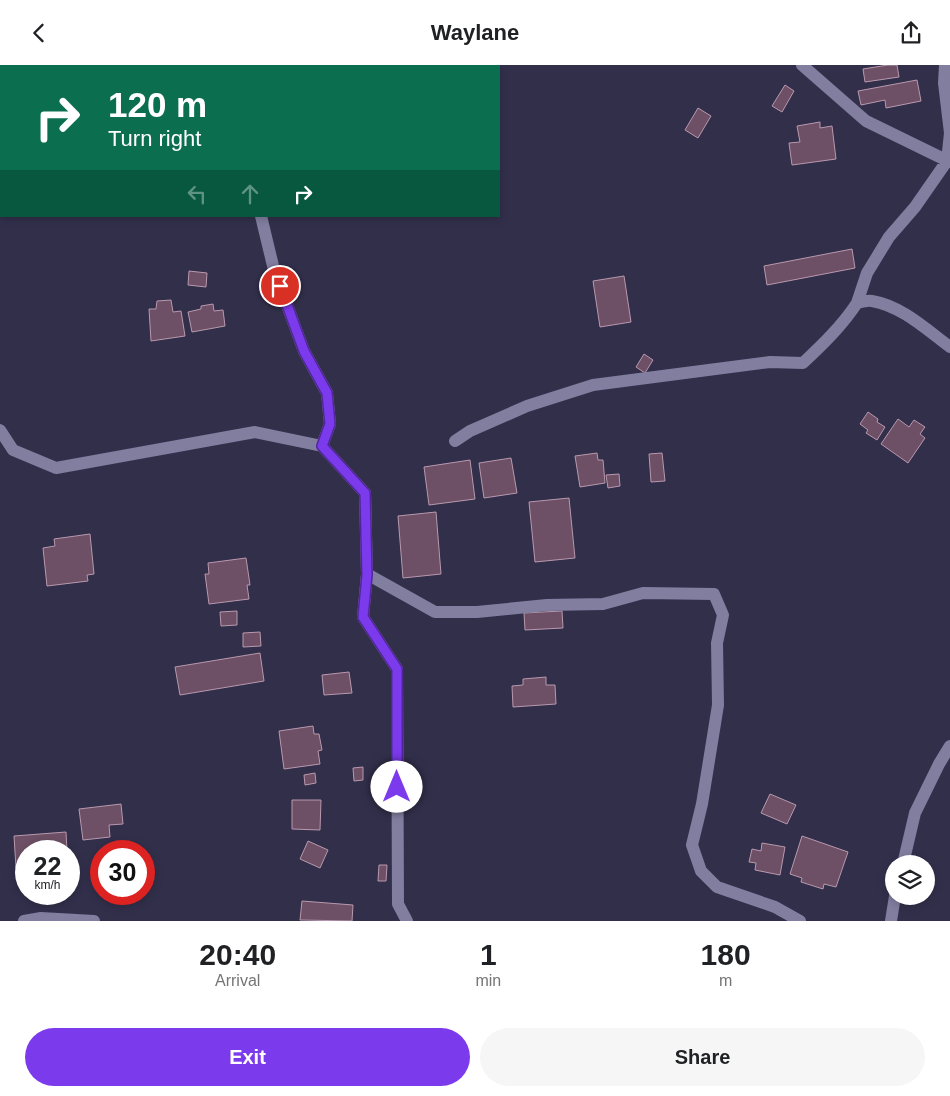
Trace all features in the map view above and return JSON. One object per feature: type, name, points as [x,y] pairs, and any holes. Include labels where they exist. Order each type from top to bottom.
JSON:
[{"type":"street","points":[[802,65],[866,121],[948,161]]},
{"type":"street","points":[[455,441],[470,431],[527,406],[593,385],[770,362],[803,363],[848,317],[857,303],[867,273],[889,237],[915,207],[948,161],[950,133],[944,83],[945,65]]},
{"type":"street","points":[[261,217],[274,270],[301,342],[327,393],[330,424],[322,446]]},
{"type":"street","points":[[857,303],[871,300],[911,317],[950,347]]},
{"type":"street","points":[[0,430],[14,449],[56,468],[254,433],[322,446],[365,493],[367,575],[363,617],[397,669],[398,904],[407,921]]},
{"type":"street","points":[[367,575],[435,612],[477,612],[547,605],[603,604],[643,593],[714,594],[723,615],[718,643],[718,705],[702,804],[692,845],[701,871],[717,887],[775,907],[800,921]]},
{"type":"street","points":[[905,855],[915,813],[950,746]]},
{"type":"street","points":[[891,921],[894,905]]},
{"type":"street","points":[[24,921],[41,917],[94,921]]},
{"type":"building","points":[[897,65],[899,77],[865,82],[863,69]]},
{"type":"building","points":[[917,80],[921,101],[886,108],[885,100],[861,105],[858,91]]},
{"type":"building","points":[[785,85],[794,91],[782,112],[772,106]]},
{"type":"building","points":[[698,108],[711,116],[698,138],[685,130]]},
{"type":"building","points":[[820,122],[820,128],[832,126],[836,159],[792,165],[789,143],[800,142],[797,126]]},
{"type":"building","points":[[852,249],[855,268],[767,285],[764,266]]},
{"type":"building","points":[[189,271],[207,273],[206,287],[188,285]]},
{"type":"building","points":[[624,276],[631,322],[600,327],[593,281]]},
{"type":"building","points":[[171,300],[173,312],[181,311],[185,336],[151,341],[149,309],[156,309],[157,301]]},
{"type":"building","points":[[213,304],[214,311],[223,310],[225,326],[192,332],[188,312],[201,309],[201,306]]},
{"type":"building","points":[[644,354],[653,360],[645,373],[636,367]]},
{"type":"building","points":[[868,412],[878,419],[877,422],[885,427],[877,440],[866,433],[868,430],[860,424]]},
{"type":"building","points":[[898,419],[909,427],[914,420],[925,427],[920,434],[925,438],[908,463],[881,444]]},
{"type":"building","points":[[597,453],[598,460],[603,460],[605,483],[580,487],[575,456]]},
{"type":"building","points":[[662,453],[665,481],[651,482],[649,454]]},
{"type":"building","points":[[511,458],[517,493],[484,498],[479,463]]},
{"type":"building","points":[[470,460],[475,499],[429,505],[424,467]]},
{"type":"building","points":[[619,474],[620,486],[608,488],[606,475]]},
{"type":"building","points":[[569,498],[575,558],[535,562],[529,502]]},
{"type":"building","points":[[436,512],[441,574],[403,578],[398,516]]},
{"type":"building","points":[[90,534],[94,574],[87,575],[88,581],[47,586],[43,548],[55,546],[54,539]]},
{"type":"building","points":[[246,558],[250,585],[247,585],[249,599],[209,604],[205,574],[209,574],[208,563]]},
{"type":"building","points":[[237,611],[237,625],[221,626],[220,612]]},
{"type":"building","points":[[562,611],[563,628],[525,630],[524,613]]},
{"type":"building","points":[[260,632],[261,646],[243,647],[243,633]]},
{"type":"building","points":[[260,653],[264,681],[180,695],[175,667]]},
{"type":"building","points":[[349,672],[352,693],[324,695],[322,675]]},
{"type":"building","points":[[546,677],[546,685],[555,685],[556,704],[513,707],[512,686],[523,685],[523,679]]},
{"type":"building","points":[[313,726],[314,734],[319,734],[322,750],[318,751],[320,764],[284,769],[279,731]]},
{"type":"building","points":[[363,767],[363,780],[354,781],[353,768]]},
{"type":"building","points":[[315,773],[316,783],[305,785],[304,775]]},
{"type":"building","points":[[770,794],[796,805],[787,824],[761,813]]},
{"type":"building","points":[[292,800],[321,800],[320,830],[292,829]]},
{"type":"building","points":[[121,804],[123,824],[109,825],[110,837],[83,840],[79,809]]},
{"type":"building","points":[[66,832],[66,840],[15,840],[15,852],[14,836]]},
{"type":"building","points":[[802,836],[848,852],[836,887],[824,884],[823,889],[801,882],[802,878],[790,874]]},
{"type":"building","points":[[308,841],[328,850],[320,868],[300,859]]},
{"type":"building","points":[[762,843],[785,847],[780,875],[755,870],[756,863],[749,862],[752,849],[761,851]]},
{"type":"building","points":[[379,865],[387,865],[386,881],[378,881]]},
{"type":"building","points":[[302,901],[353,905],[352,921],[300,920]]},
{"type":"route","points":[[280,286],[304,351],[327,393],[330,424],[322,446],[365,493],[367,575],[363,617],[397,669],[397,787]]}]
